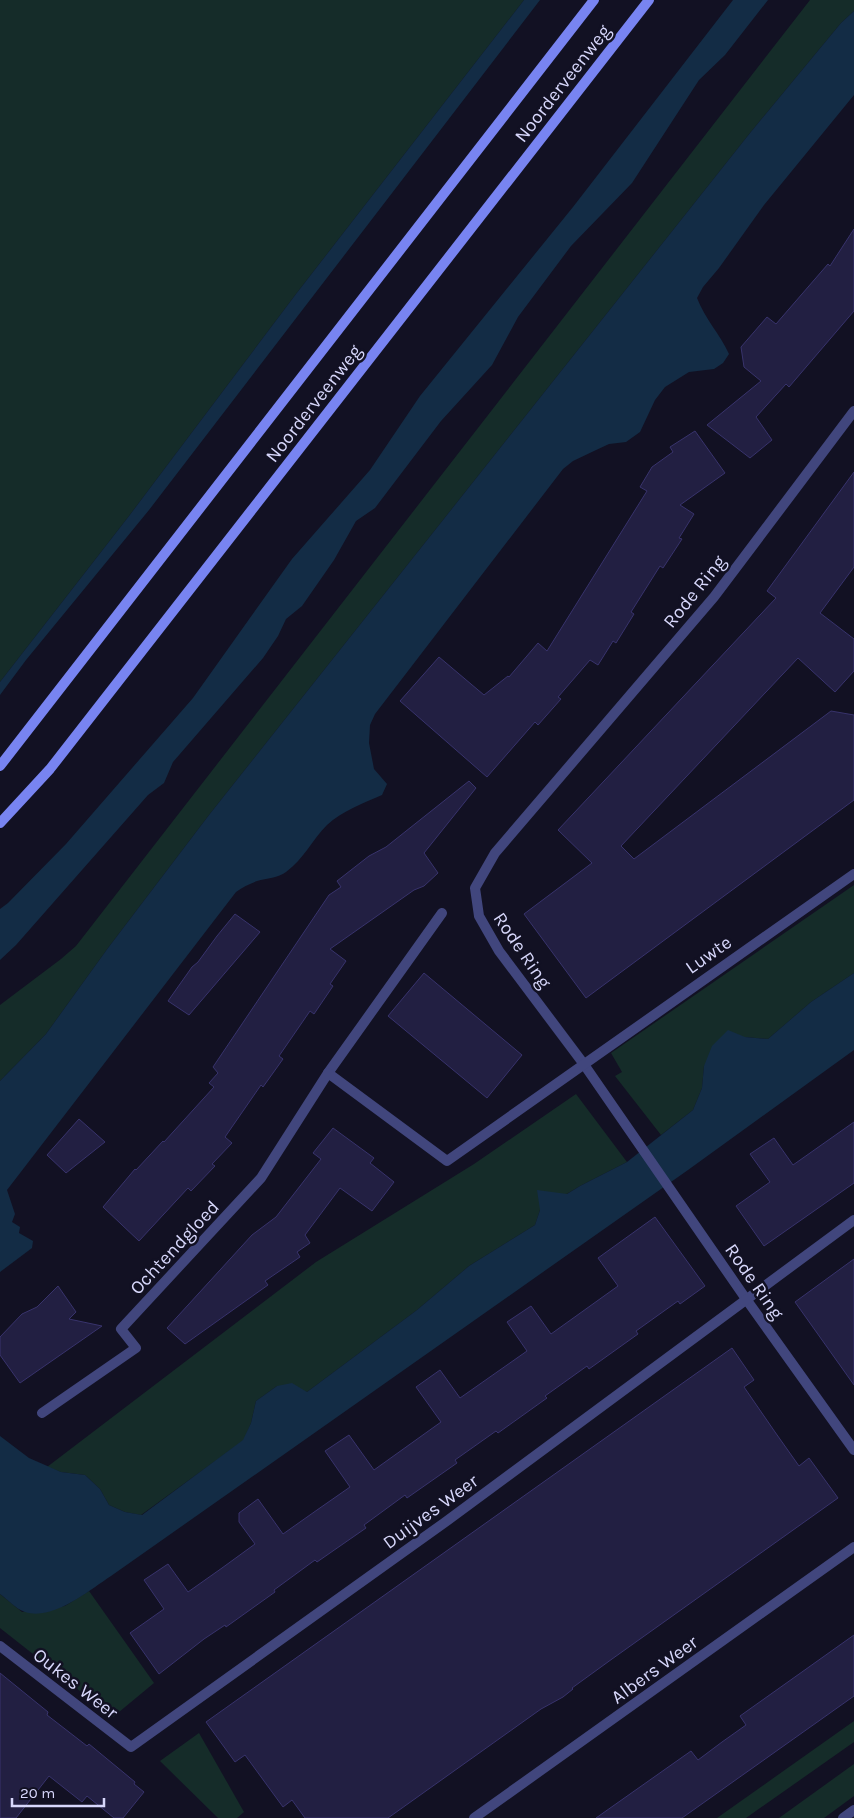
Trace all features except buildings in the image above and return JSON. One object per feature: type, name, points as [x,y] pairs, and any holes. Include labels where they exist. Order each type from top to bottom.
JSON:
[{"type":"street","name":"Noorderveenweg","points":[[0,766],[594,0]]},
{"type":"street","name":"Noorderveenweg","points":[[0,823],[56,761],[649,0]]},
{"type":"street","name":"Rode Ring","points":[[854,411],[714,598],[495,853],[475,888],[479,916],[499,951],[583,1064],[746,1299],[854,1450]]},
{"type":"street","name":"Luwte","points":[[583,1064],[854,874]]},
{"type":"street","name":"Ochtendgloed","points":[[42,1413],[136,1348],[121,1329],[261,1178],[328,1073],[442,914]]},
{"type":"street","points":[[328,1073],[447,1161],[583,1064]]},
{"type":"street","name":"Duijves Weer","points":[[131,1747],[444,1523],[854,1220]]},
{"type":"street","name":"Albers Weer","points":[[474,1818],[854,1547]]},
{"type":"street","name":"Oukes Weer","points":[[0,1646],[131,1747]]},
{"type":"street","points":[[843,1818],[854,1810]]},
{"type":"green space","points":[[0,0],[524,0],[296,294],[129,516],[0,682]]},
{"type":"green space","points":[[810,0],[854,0],[854,11],[841,23],[750,133],[209,815],[108,948],[46,1034],[0,1081],[0,1005],[76,946]]},
{"type":"green space","points":[[854,885],[854,973],[811,1002],[768,1039],[745,1037],[704,1066],[702,1088],[693,1110],[661,1135],[615,1076],[622,1072],[611,1053]]},
{"type":"green space","points":[[576,1094],[627,1162],[580,1186],[540,1210],[535,1225],[469,1266],[417,1310],[307,1392],[277,1386],[256,1401],[251,1423],[244,1440],[141,1515],[125,1512],[109,1505],[100,1489],[85,1475],[61,1472],[47,1467],[316,1262],[474,1164]]},
{"type":"green space","points":[[89,1591],[154,1683],[113,1717],[0,1628],[0,1594],[22,1612],[65,1606]]},
{"type":"green space","points":[[854,1721],[854,1742],[746,1818],[717,1818]]},
{"type":"green space","points":[[199,1733],[244,1812],[237,1818],[218,1818],[160,1761]]},
{"type":"green space","points":[[854,1764],[854,1796],[824,1818],[779,1818]]},
{"type":"water","points":[[524,0],[540,0],[149,510],[26,660],[0,695],[0,682],[129,516],[296,294]]},
{"type":"water","points":[[733,0],[768,0],[725,55],[699,80],[632,183],[571,246],[518,317],[492,365],[441,421],[375,508],[356,521],[334,560],[302,606],[286,619],[278,636],[263,658],[173,762],[164,783],[148,795],[16,945],[0,960],[0,909],[66,844],[193,698],[292,559],[370,470],[420,396],[573,207]]},
{"type":"water","points":[[854,11],[854,95],[764,205],[703,287],[697,298],[729,354],[723,363],[714,369],[689,372],[665,387],[655,400],[640,432],[626,442],[609,444],[573,461],[563,469],[375,714],[370,725],[369,743],[374,769],[387,784],[382,795],[353,808],[333,820],[298,861],[283,874],[254,882],[236,892],[7,1190],[15,1214],[12,1222],[20,1227],[19,1233],[33,1241],[32,1248],[0,1272],[0,1081],[46,1034],[108,948],[209,815],[750,133],[841,23]]},
{"type":"water","points":[[854,973],[854,1050],[688,1170],[81,1596],[58,1609],[36,1614],[22,1611],[0,1594],[0,1436],[29,1458],[61,1472],[85,1475],[100,1489],[109,1505],[125,1512],[142,1515],[243,1440],[251,1423],[256,1401],[277,1386],[292,1383],[307,1392],[417,1310],[469,1266],[535,1225],[540,1210],[537,1190],[567,1194],[627,1162],[693,1110],[702,1088],[704,1066],[712,1046],[728,1030],[745,1037],[768,1039],[811,1002]]}]
